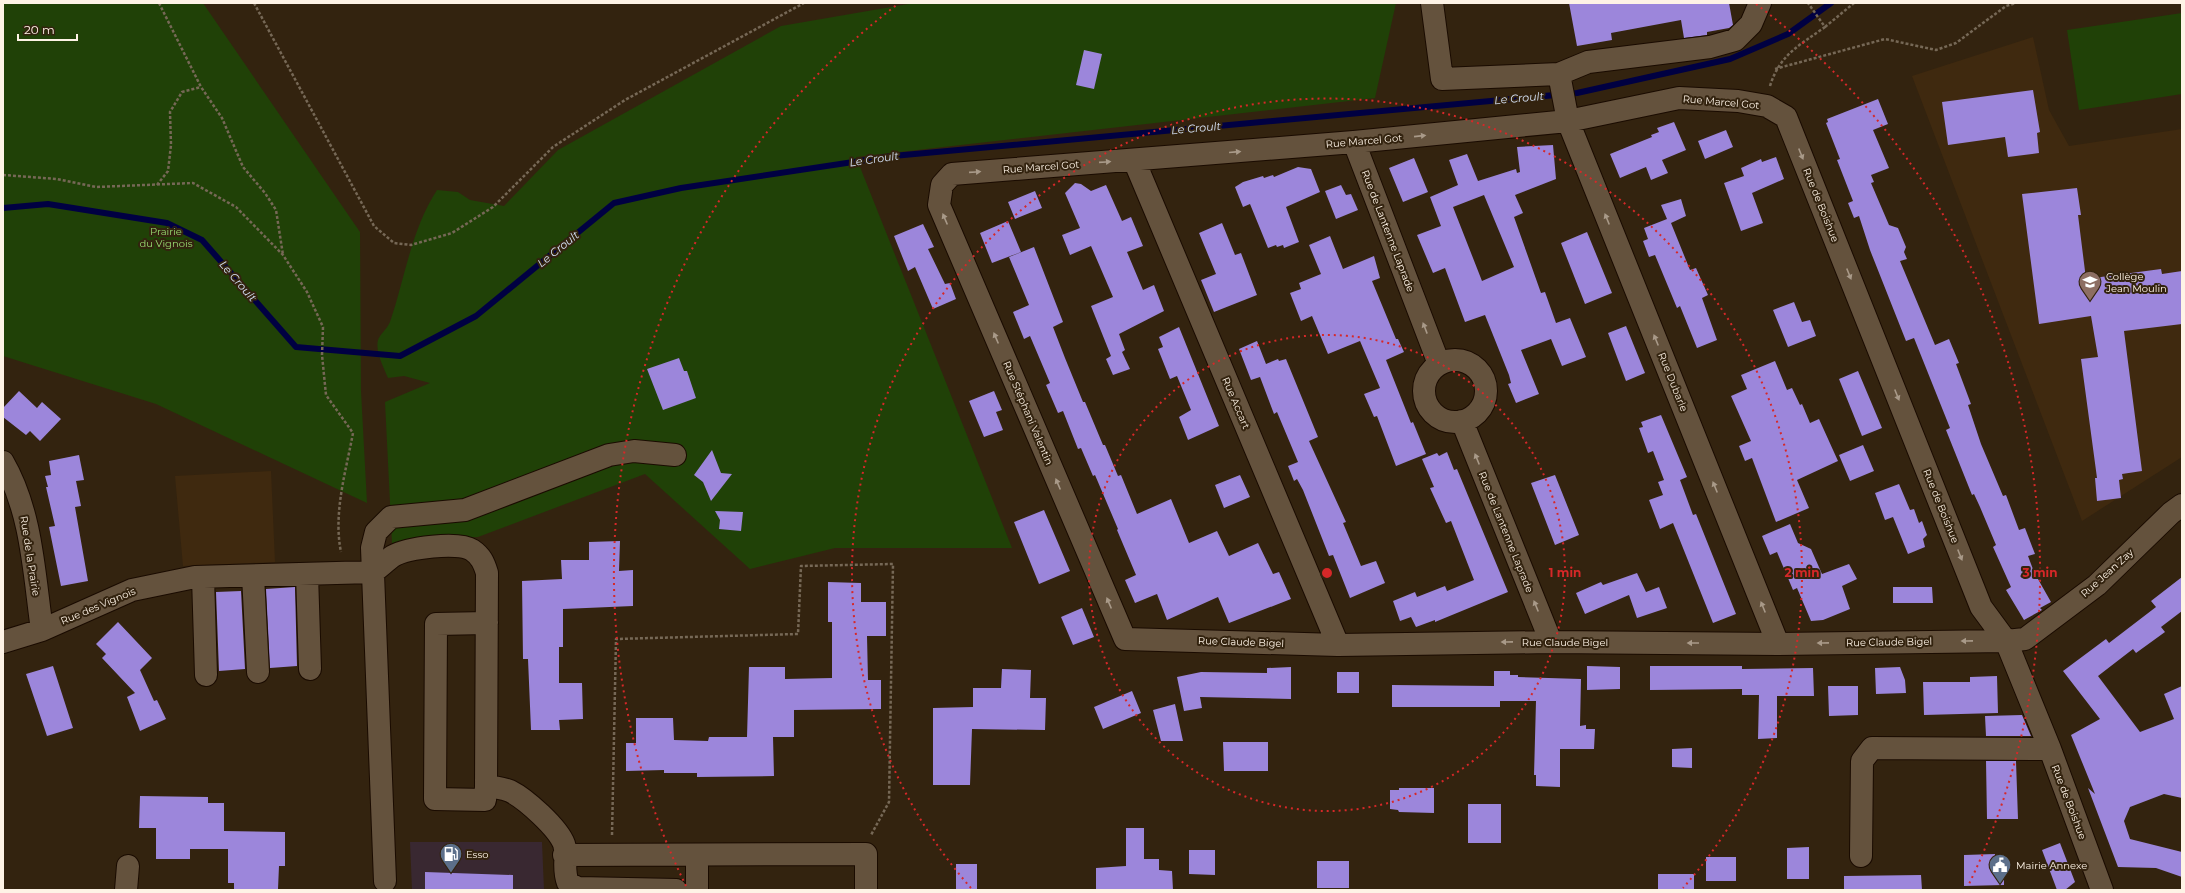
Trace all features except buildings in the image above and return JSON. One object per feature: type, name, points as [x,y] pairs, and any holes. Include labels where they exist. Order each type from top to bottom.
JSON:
[{"type":"street","points":[[1432,3],[1442,79],[1560,78],[1588,62],[1710,47],[1735,40],[1750,24],[1760,3]]},
{"type":"street","name":"Rue Dubarle","points":[[1560,78],[1567,114],[1778,644]]},
{"type":"street","name":"Rue Marcel Got","points":[[942,185],[952,174],[1354,142],[1679,98],[1738,101],[1767,106],[1786,117]]},
{"type":"street","name":"Rue de Boishue","points":[[1786,117],[1981,607],[2006,640],[2050,749],[2102,890]]},
{"type":"street","name":"Rue de Lantenne Laprade","points":[[1354,142],[1439,364]]},
{"type":"street","name":"Rue Accart","points":[[1134,160],[1338,645]]},
{"type":"street","name":"Rue Stéphani Valentin","points":[[942,185],[939,205],[1125,639]]},
{"type":"street","points":[[1449,360],[1460,360],[1470,364],[1478,370],[1484,380],[1486,390],[1480,410],[1472,417],[1462,421],[1452,422],[1443,420],[1434,414],[1426,402],[1423,388],[1426,378],[1431,370],[1439,364],[1449,360]]},
{"type":"street","name":"Rue de Lantenne Laprade","points":[[1462,421],[1551,642]]},
{"type":"street","points":[[385,887],[372,548],[376,532],[390,517],[465,510],[609,455],[634,451],[675,455]]},
{"type":"street","name":"Rue de la Prairie","points":[[3,462],[13,478],[26,519],[42,630]]},
{"type":"street","name":"Rue Jean Zay","points":[[2006,640],[2025,640],[2097,585],[2181,507]]},
{"type":"street","points":[[373,572],[393,556],[409,550],[456,545],[471,549],[483,560],[487,573],[487,623],[486,787],[485,800],[435,799],[436,624],[487,623]]},
{"type":"street","name":"Rue des Vignois","points":[[3,642],[42,630],[132,590],[199,577],[373,572]]},
{"type":"street","points":[[307,574],[310,669]]},
{"type":"street","points":[[254,576],[258,672]]},
{"type":"street","points":[[199,577],[206,675]]},
{"type":"street","name":"Rue Claude Bigel","points":[[1125,639],[1338,645],[1551,642],[1778,644],[2006,640]]},
{"type":"street","points":[[1861,856],[1862,761],[1872,748],[2050,749]]},
{"type":"street","points":[[486,787],[497,787],[511,792],[548,820],[560,836],[564,846],[564,873],[568,883],[578,888],[676,890]]},
{"type":"street","points":[[564,855],[866,854],[866,890]]},
{"type":"street","points":[[697,855],[697,890]]},
{"type":"street","points":[[126,890],[128,866]]},
{"type":"path","points":[[159,3],[201,87],[222,118],[243,167],[265,193],[276,210],[283,255]]},
{"type":"path","points":[[254,3],[374,226],[394,243],[411,245],[452,233],[493,206],[552,147],[625,100],[804,3]]},
{"type":"path","points":[[1808,3],[1825,25]]},
{"type":"path","points":[[1767,106],[1768,93],[1775,69],[1789,53],[1854,3]]},
{"type":"path","points":[[1775,69],[1885,40],[1936,50],[1956,43],[2006,6],[2016,3]]},
{"type":"path","points":[[157,185],[168,171],[171,145],[170,112],[182,92],[201,87]]},
{"type":"path","points":[[3,175],[58,179],[96,187],[193,183],[236,207],[283,255],[307,292],[323,327],[322,355],[326,395],[353,433],[339,509],[338,541],[345,573]]},
{"type":"path","points":[[611,854],[616,639],[798,634],[800,566],[893,564],[889,802],[866,844],[866,854]]},
{"type":"shaded area","name":"Collège Jean Moulin","points":[[2033,37],[2049,110],[2069,146],[2182,129],[2182,457],[2082,521],[1912,76]]},
{"type":"shaded area","points":[[271,471],[275,562],[183,566],[175,476]]},
{"type":"shaded area","points":[[410,842],[542,842],[544,890],[412,890]]},
{"type":"green space","name":"Prairie du Vignois","points":[[3,3],[203,3],[360,232],[361,391],[367,503],[156,404],[3,356]]},
{"type":"green space","points":[[914,3],[1396,3],[1375,98],[856,157],[1012,548],[835,548],[750,569],[645,474],[478,537],[392,543],[385,402],[430,383],[404,376],[388,378],[380,360],[377,345],[379,338],[390,322],[409,254],[428,205],[437,190],[458,192],[470,200],[504,206],[558,150],[781,26]]},
{"type":"green space","points":[[2182,13],[2182,94],[2079,110],[2067,30]]},
{"type":"waterway","name":"Le Croult","points":[[3,208],[48,204],[167,223],[202,240],[296,347],[400,356],[476,316],[614,203],[681,188],[893,156],[1577,93],[1730,59],[1788,34],[1831,3]]},
{"type":"place","name":"Collège Jean Moulin","points":[[2090,302]]},
{"type":"place","name":"Esso","points":[[451,874]]},
{"type":"place","name":"Mairie Annexe","points":[[2000,884]]}]
